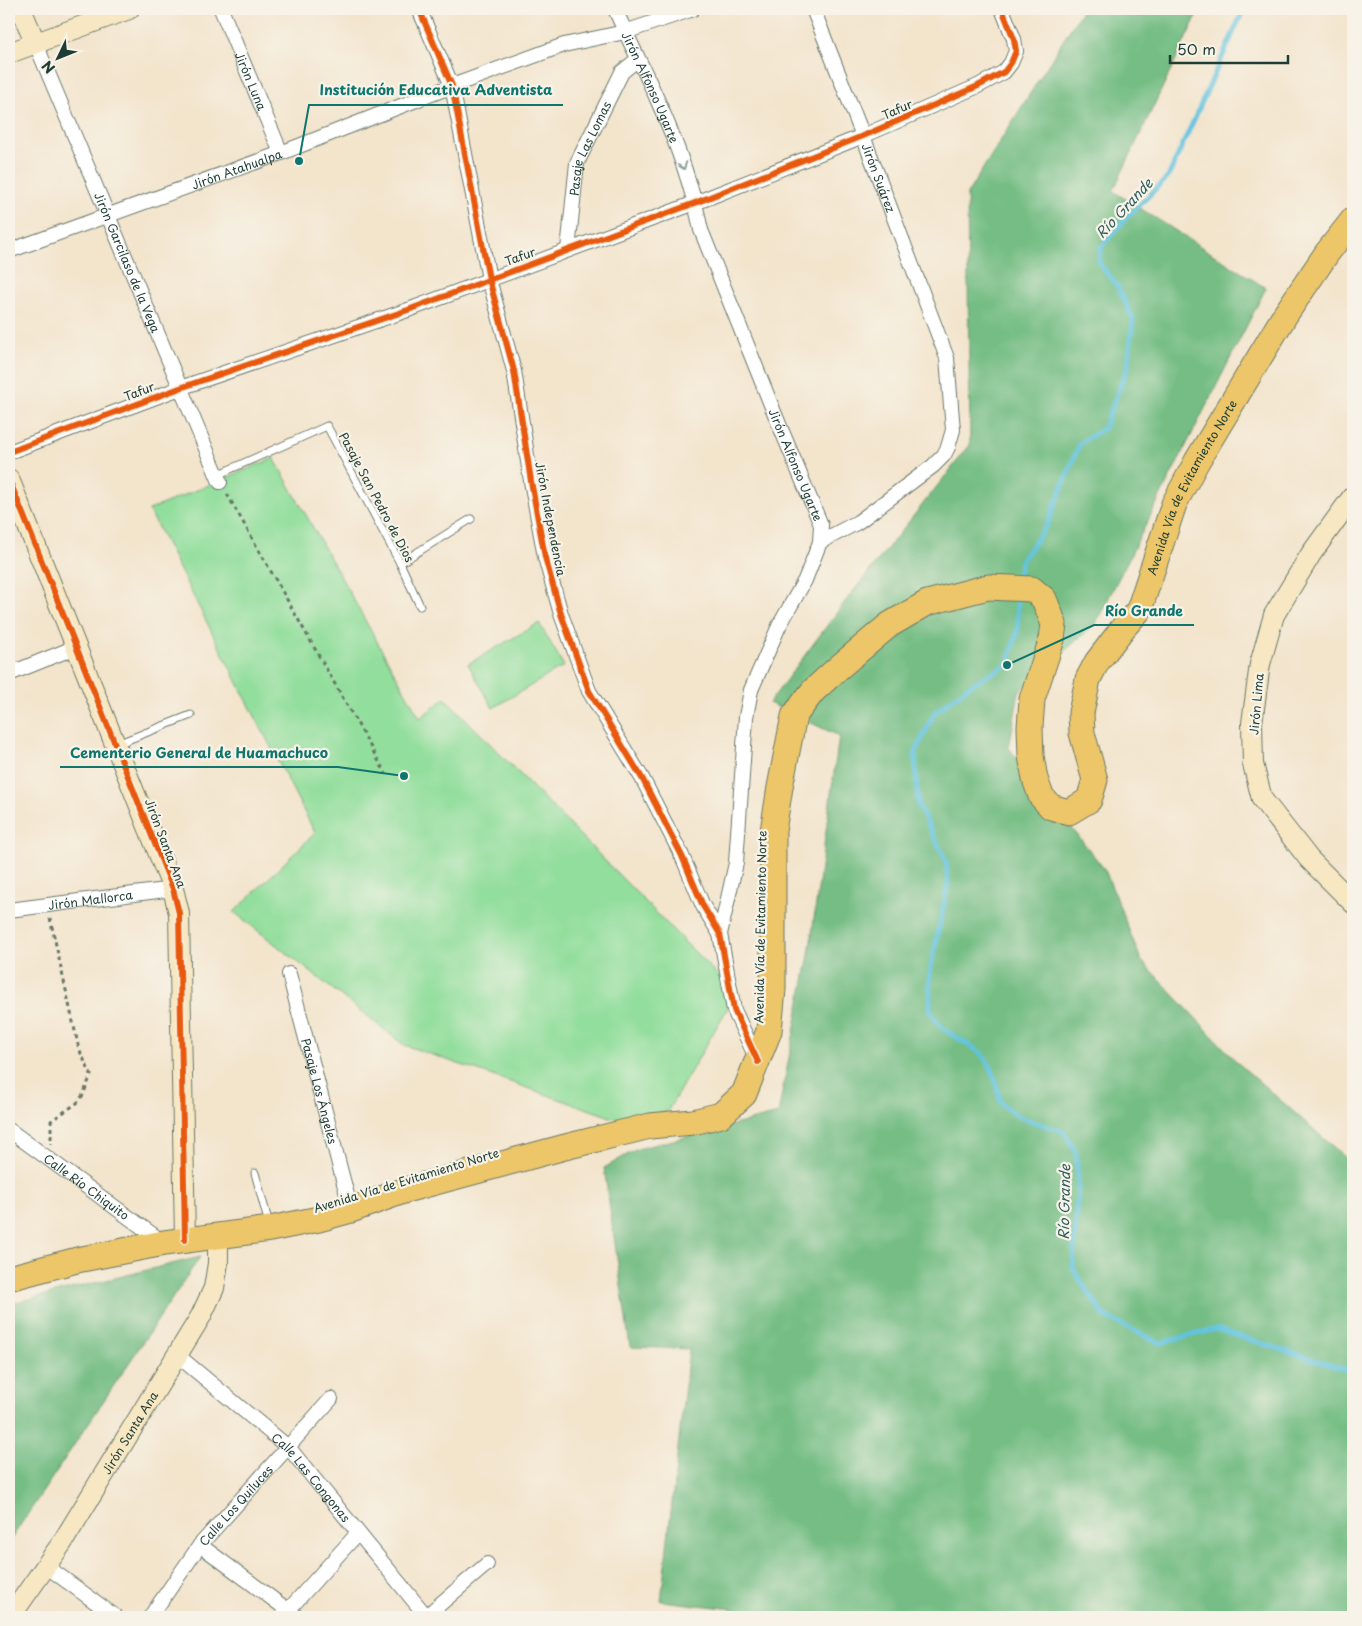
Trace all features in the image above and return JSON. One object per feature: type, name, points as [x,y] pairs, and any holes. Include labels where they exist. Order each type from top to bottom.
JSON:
[{"type":"highway","name":"Avenida Vía de Evitamiento Norte","points":[[9,1278],[77,1260],[175,1242],[270,1229],[351,1210],[406,1190],[536,1154],[650,1126],[693,1122],[721,1115],[744,1094],[769,1030],[773,989],[773,831],[794,716],[813,691],[889,625],[927,602],[988,587],[1032,589],[1044,599],[1054,624],[1052,640],[1032,699],[1030,727],[1031,756],[1035,779],[1041,796],[1051,807],[1069,812],[1089,800],[1095,780],[1082,733],[1081,712],[1088,679],[1097,662],[1139,610],[1174,504],[1197,461],[1286,315],[1327,253],[1353,220]]},
{"type":"street","points":[[21,9],[34,42]]},
{"type":"street","points":[[9,53],[34,42],[129,9]]},
{"type":"street","name":"Jirón Luna","points":[[221,9],[281,153]]},
{"type":"street","name":"Jirón Independencia","points":[[418,9],[452,86],[489,279],[514,371],[530,481],[545,557],[564,622],[589,691],[642,778],[682,856],[703,906],[720,934],[734,1010],[758,1062]]},
{"type":"street","name":"Jirón Alfonso Ugarte","points":[[615,9],[657,100],[682,163],[695,203],[701,230],[821,525],[820,542],[805,580],[779,626],[751,690],[746,718],[736,863],[720,934]]},
{"type":"street","name":"Jirón Atahualpa","points":[[9,251],[107,214],[281,153],[452,86],[564,45],[625,32],[693,9]]},
{"type":"street","name":"Jirón Suárez","points":[[813,9],[947,358],[953,430],[944,455],[933,466],[858,522],[820,542]]},
{"type":"street","name":"Tafur","points":[[9,452],[180,388],[408,310],[695,203],[863,136],[978,86],[1004,72],[1011,63],[1016,51],[1014,39],[1002,9]]},
{"type":"street","name":"Jirón Garcilaso de la Vega","points":[[34,42],[218,478]]},
{"type":"street","name":"Pasaje Las Lomas","points":[[568,250],[577,163],[622,72],[638,59]]},
{"type":"street","name":"Jirón Santa Ana","points":[[9,479],[173,889],[179,913],[175,1242]]},
{"type":"street","name":"Jirón Lima","points":[[1353,496],[1311,554],[1274,614],[1260,664],[1252,732],[1253,764],[1262,799],[1309,860],[1353,903]]},
{"type":"street","points":[[9,674],[76,647]]},
{"type":"street","name":"Jirón Mallorca","points":[[9,910],[173,889]]},
{"type":"street","name":"Pasaje Los Ángeles","points":[[288,974],[351,1210]]},
{"type":"street","name":"Calle Río Chiquito","points":[[9,1130],[53,1162],[175,1242]]},
{"type":"street","name":"Jirón Santa Ana","points":[[10,1617],[62,1543],[201,1316],[214,1288],[218,1263],[218,1236]]},
{"type":"street","name":"Calle Las Congonas","points":[[177,1355],[289,1448],[426,1617]]},
{"type":"street","name":"Calle Los Quiluces","points":[[150,1617],[200,1545],[331,1400]]},
{"type":"street","points":[[200,1545],[289,1615],[358,1533]]},
{"type":"street","points":[[426,1617],[487,1564]]},
{"type":"street","points":[[46,1566],[116,1617]]},
{"type":"lane","name":"Pasaje San Pedro de Dios","points":[[218,478],[327,426],[400,563],[420,606]]},
{"type":"lane","points":[[400,563],[471,519]]},
{"type":"lane","points":[[115,745],[191,715]]},
{"type":"lane","points":[[255,1173],[270,1229]]},
{"type":"path","points":[[218,478],[386,774]]},
{"type":"path","points":[[47,905],[79,1049],[90,1076],[83,1095],[77,1103],[51,1121],[53,1162]]},
{"type":"green space","points":[[1083,9],[1200,9],[1113,191],[1266,288],[1096,623],[1019,692],[1009,748],[1105,870],[1141,960],[1238,1063],[1353,1164],[1353,1617],[807,1617],[661,1601],[689,1349],[630,1347],[604,1168],[637,1149],[778,1114],[809,955],[839,736],[769,703],[844,603],[970,445],[967,194]]},
{"type":"green space","points":[[274,458],[420,718],[445,698],[736,994],[667,1112],[625,1122],[404,1045],[234,912],[315,833],[149,510]]},
{"type":"green space","points":[[539,623],[564,666],[493,708],[468,664]]},
{"type":"green space","points":[[200,1257],[9,1542],[9,1304]]},
{"type":"waterway","name":"Río Grande","points":[[1017,582],[1021,561],[1047,525],[1080,443],[1104,428],[1128,366],[1133,319],[1118,287],[1099,263],[1101,247],[1127,217],[1168,177],[1244,9]]},
{"type":"waterway","name":"Río Grande","points":[[1017,595],[1018,630],[1007,665],[972,684],[935,712],[915,753],[918,804],[946,861],[948,884],[930,972],[930,1011],[942,1028],[981,1053],[992,1069],[1001,1103],[1017,1116],[1064,1132],[1076,1153],[1078,1186],[1073,1269],[1104,1316],[1160,1343],[1216,1329],[1353,1372]]},
{"type":"cycle path","points":[[419,9],[452,86],[489,279],[514,371],[545,557],[561,614],[589,691],[642,778],[682,856],[703,906],[720,934],[734,1010],[758,1062]]},
{"type":"cycle path","points":[[9,452],[180,388],[408,310],[695,203],[863,136],[978,86],[1004,72],[1011,63],[1016,51],[1014,39],[1002,9]]},
{"type":"cycle path","points":[[9,479],[173,889],[179,913],[185,1240]]},
{"type":"place","name":"Institución Educativa Adventista","points":[[299,161]]},
{"type":"place","name":"Río Grande","points":[[1007,665]]},
{"type":"place","name":"Cementerio General de Huamachuco","points":[[404,776]]}]
